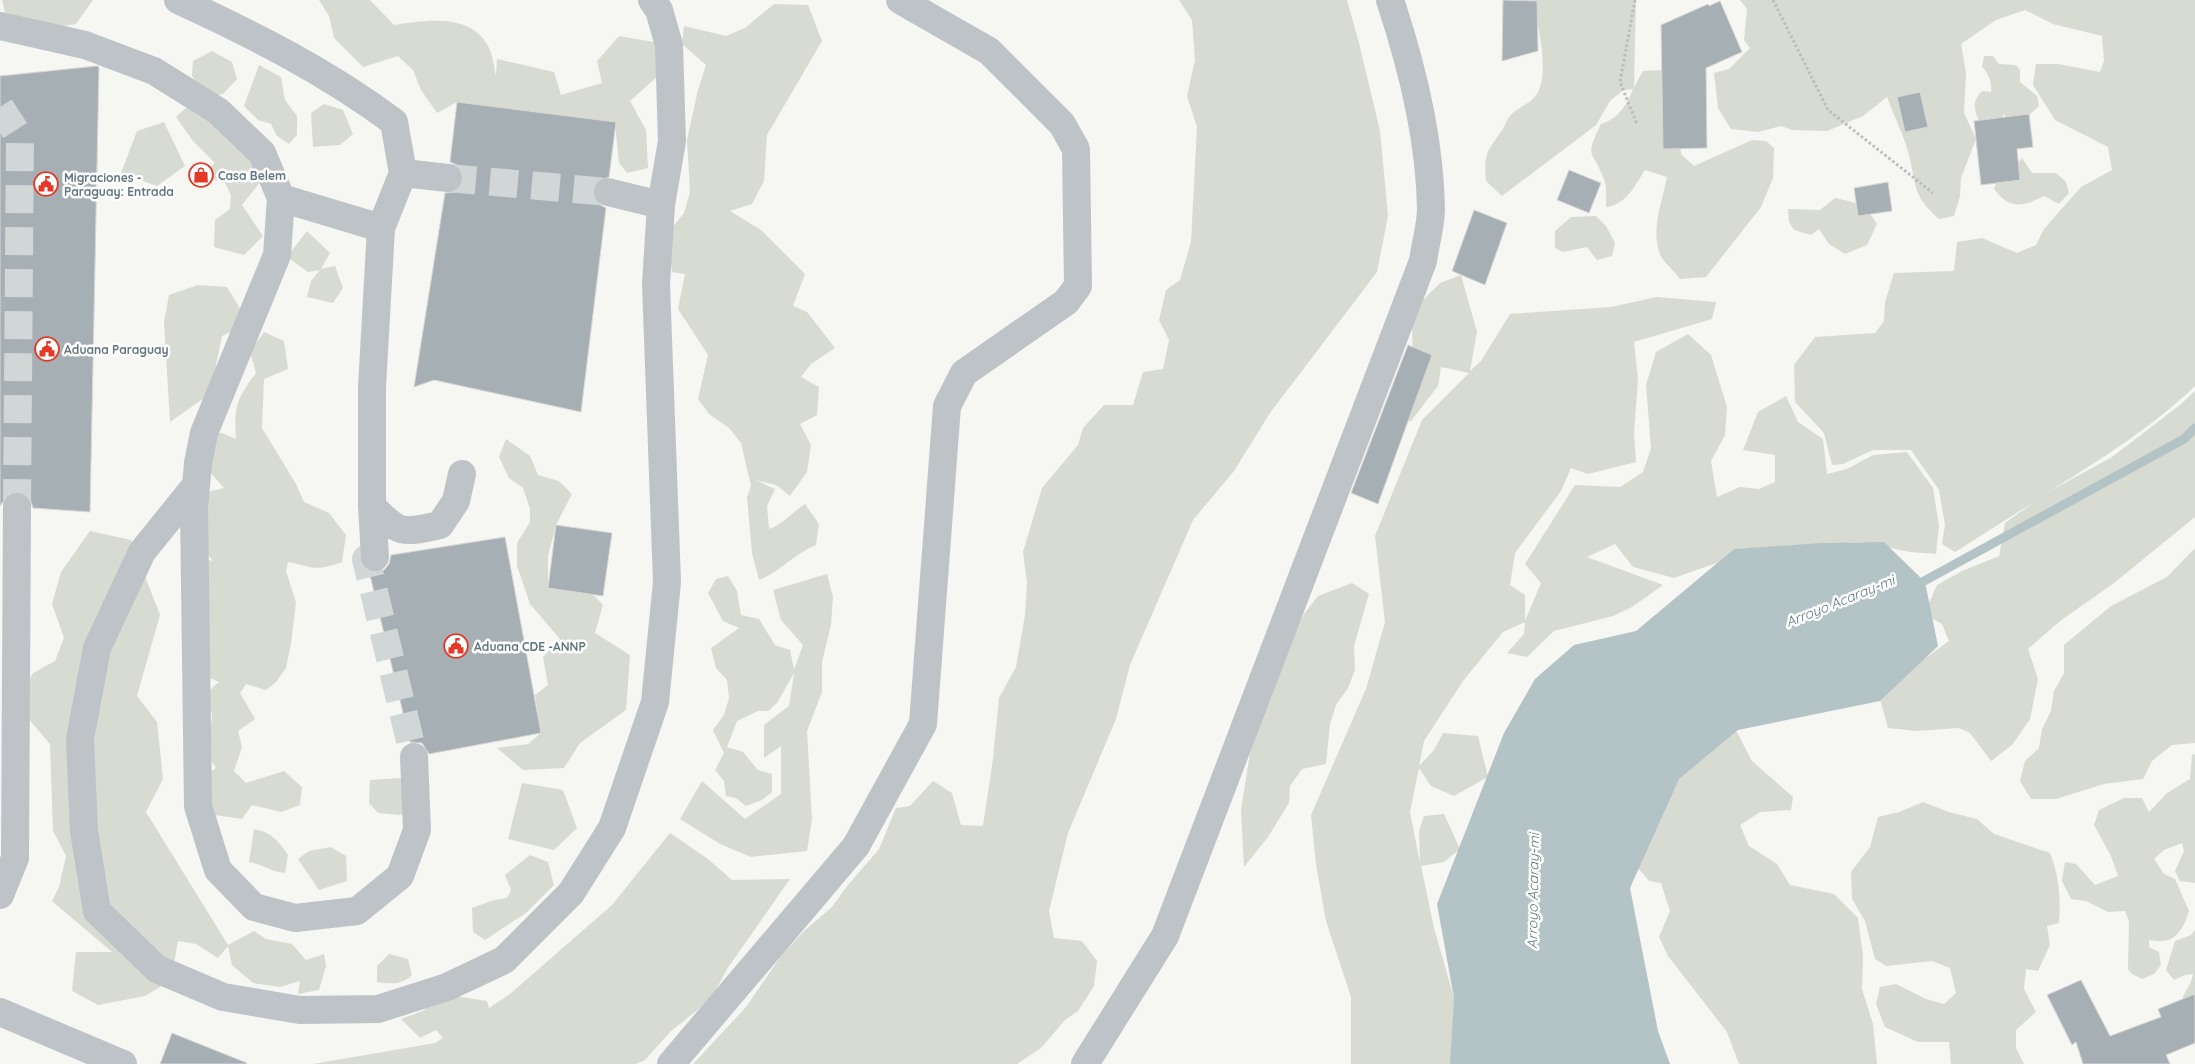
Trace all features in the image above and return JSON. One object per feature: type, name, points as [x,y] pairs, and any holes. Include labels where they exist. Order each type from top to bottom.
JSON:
[{"type":"lane","points":[[178,0],[264,40],[358,95],[394,122],[403,173],[380,228],[372,387],[372,506],[376,557]]},
{"type":"lane","points":[[196,485],[142,552],[97,648],[80,739],[84,831],[97,911],[157,969],[224,997],[300,1010],[378,1009],[447,987],[504,960],[570,893],[612,828],[655,702],[667,582],[656,284],[661,205],[672,141],[669,45],[659,10],[652,0]]},
{"type":"lane","points":[[671,1064],[856,846],[923,724],[947,406],[964,373],[1066,302],[1078,286],[1076,149],[1062,124],[989,51],[900,0]]},
{"type":"lane","points":[[1084,1064],[1165,936],[1423,262],[1431,210],[1426,145],[1402,34],[1390,0]]},
{"type":"lane","points":[[0,26],[85,45],[154,71],[218,111],[262,153],[281,198],[277,255],[204,434],[198,463],[194,508],[198,806],[218,870],[254,907],[295,918],[357,911],[400,876],[416,830],[414,757]]},
{"type":"lane","points":[[403,173],[448,178]]},
{"type":"lane","points":[[608,192],[661,205]]},
{"type":"lane","points":[[281,198],[380,228]]},
{"type":"lane","points":[[372,506],[391,526],[409,531],[440,525],[456,501],[462,474]]},
{"type":"lane","points":[[0,895],[15,858],[17,508]]},
{"type":"lane","points":[[0,1012],[123,1064]]},
{"type":"path","points":[[1635,0],[1620,82],[1637,124]]},
{"type":"path","points":[[1773,0],[1828,110],[1933,193]]},
{"type":"shaded area","points":[[2,0],[93,0],[76,24],[37,30],[5,12]]},
{"type":"shaded area","points":[[319,0],[370,0],[394,25],[446,21],[470,28],[480,35],[488,46],[496,76],[497,59],[554,72],[561,95],[602,83],[597,61],[619,36],[659,43],[659,75],[630,101],[646,130],[648,168],[627,173],[619,163],[615,122],[457,102],[437,113],[421,90],[413,70],[398,56],[363,67],[334,38],[329,16]]},
{"type":"shaded area","points":[[1179,0],[1347,0],[1380,131],[1388,216],[1377,272],[1270,413],[1234,471],[1193,520],[1130,665],[1116,719],[1068,833],[1049,911],[1054,938],[1082,941],[1097,961],[1094,986],[1078,1011],[1065,1020],[1041,1048],[1017,1064],[693,1064],[746,1007],[781,956],[804,931],[832,907],[879,849],[896,808],[910,806],[933,781],[952,793],[961,825],[983,826],[993,759],[999,698],[1016,667],[1025,615],[1027,583],[1023,552],[1042,488],[1078,445],[1083,428],[1104,405],[1133,405],[1143,372],[1163,369],[1169,340],[1159,320],[1166,290],[1180,280],[1191,242],[1197,127],[1187,96],[1195,60],[1192,20]]},
{"type":"shaded area","points":[[1532,0],[1636,0],[1634,87],[1643,71],[1659,70],[1676,73],[1681,154],[1694,166],[1752,140],[1766,141],[1774,148],[1773,178],[1761,207],[1706,277],[1680,279],[1663,260],[1658,249],[1658,218],[1667,177],[1645,170],[1625,198],[1606,207],[1605,182],[1591,149],[1601,124],[1612,119],[1621,111],[1633,89],[1623,90],[1610,101],[1596,125],[1502,196],[1486,181],[1485,165],[1489,149],[1513,113],[1537,94],[1541,85],[1543,73],[1542,48]]},
{"type":"shaded area","points":[[1740,0],[2195,0],[2195,386],[2143,430],[2048,492],[2112,457],[2180,405],[2195,391],[2195,517],[2114,583],[2060,621],[2028,649],[2038,679],[2030,719],[2012,745],[1991,761],[1970,733],[1959,728],[1916,731],[1888,728],[1878,692],[1949,641],[1942,624],[1924,614],[1937,585],[1962,571],[1999,556],[2005,523],[2037,500],[1955,552],[1942,544],[1945,525],[1939,490],[1911,450],[1873,450],[1843,464],[1832,465],[1824,433],[1795,402],[1794,365],[1815,337],[1875,333],[1884,321],[1885,302],[1894,273],[1954,271],[1957,242],[1982,238],[2017,253],[2036,245],[2044,229],[2081,187],[2112,170],[2108,147],[2055,120],[2033,85],[2036,64],[2058,64],[2100,72],[2104,61],[2102,36],[2053,24],[2025,10],[1996,20],[1961,44],[1966,73],[1964,113],[1976,139],[1961,178],[1960,196],[1954,216],[1939,219],[1930,211],[1917,190],[1907,148],[1887,97],[1863,116],[1827,131],[1792,130],[1781,126],[1758,132],[1731,129],[1718,108],[1714,73],[1729,69],[1750,48],[1744,40],[1747,9]]},
{"type":"shaded area","points":[[774,4],[808,5],[822,41],[767,135],[764,181],[752,204],[730,211],[761,230],[805,274],[793,306],[807,312],[835,348],[811,364],[801,377],[819,387],[817,415],[800,424],[811,445],[807,472],[790,496],[776,485],[755,480],[775,489],[767,506],[769,529],[779,524],[805,504],[819,524],[816,545],[759,580],[752,553],[747,497],[751,486],[741,443],[729,428],[709,414],[698,399],[708,355],[678,309],[685,274],[672,272],[667,234],[684,213],[690,192],[687,140],[698,90],[706,65],[682,44],[684,26],[726,36],[745,28]]},
{"type":"shaded area","points":[[212,51],[232,62],[237,79],[224,93],[214,97],[200,87],[192,76],[193,61]]},
{"type":"shaded area","points":[[1984,56],[1993,56],[1999,64],[2016,65],[2020,70],[2020,82],[2037,96],[2039,106],[2020,123],[2009,121],[2004,114],[1999,124],[1981,124],[1975,111],[1976,99],[1982,91],[1991,92],[1990,78],[1982,67]]},
{"type":"shaded area","points":[[259,65],[281,77],[285,100],[297,116],[297,135],[289,144],[277,136],[271,124],[258,120],[244,106]]},
{"type":"shaded area","points":[[197,97],[246,138],[261,181],[242,205],[263,236],[244,255],[214,247],[215,220],[230,209],[231,195],[225,183],[201,175],[215,163],[193,141],[176,117]]},
{"type":"shaded area","points":[[324,104],[343,110],[353,134],[340,145],[313,147],[311,113]]},
{"type":"shaded area","points":[[164,122],[185,166],[157,186],[121,173],[137,131]]},
{"type":"shaded area","points":[[2022,158],[2032,173],[2056,173],[2066,182],[2069,193],[2059,204],[2044,196],[2023,204],[2011,203],[2000,196],[1994,189],[2000,174],[2013,169]]},
{"type":"shaded area","points":[[1835,198],[1860,205],[1877,224],[1867,245],[1845,254],[1829,244],[1819,229],[1811,235],[1794,230],[1789,222],[1788,209],[1820,210]]},
{"type":"shaded area","points":[[1596,216],[1606,226],[1615,243],[1612,256],[1597,260],[1587,247],[1563,252],[1555,248],[1555,231],[1571,217]]},
{"type":"shaded area","points":[[307,231],[330,253],[321,269],[335,266],[343,288],[333,303],[307,297],[311,281],[320,270],[308,272],[287,257]]},
{"type":"shaded area","points":[[1461,275],[1477,332],[1470,371],[1481,361],[1510,314],[1611,307],[1657,297],[1716,302],[1712,319],[1634,342],[1638,380],[1634,433],[1636,462],[1588,474],[1571,468],[1561,491],[1515,553],[1510,585],[1525,595],[1525,621],[1541,583],[1525,564],[1575,485],[1620,487],[1643,472],[1651,448],[1646,385],[1656,352],[1688,334],[1711,355],[1727,407],[1725,435],[1711,461],[1717,497],[1740,487],[1759,489],[1775,482],[1775,455],[1743,450],[1758,412],[1786,396],[1798,422],[1823,439],[1827,474],[1847,469],[1873,455],[1907,452],[1933,488],[1939,526],[1936,554],[1910,552],[1862,542],[1734,549],[1719,562],[1674,578],[1633,567],[1615,544],[1587,557],[1663,585],[1632,607],[1613,616],[1554,631],[1527,657],[1507,653],[1524,634],[1525,622],[1503,632],[1463,681],[1424,741],[1419,766],[1434,750],[1443,733],[1478,736],[1488,777],[1454,796],[1431,786],[1419,768],[1410,812],[1420,863],[1419,831],[1424,816],[1444,814],[1460,849],[1444,862],[1421,866],[1434,928],[1456,1005],[1452,1064],[1351,1064],[1351,997],[1326,921],[1316,864],[1311,815],[1366,689],[1385,622],[1375,536],[1422,420],[1469,373],[1441,367],[1438,386],[1411,421],[1393,417],[1413,364],[1412,325],[1420,303],[1440,283]]},
{"type":"shaded area","points":[[198,285],[227,287],[249,323],[222,336],[210,394],[170,422],[164,322],[169,295]]},
{"type":"shaded area","points":[[264,332],[284,341],[288,369],[264,379],[262,428],[296,484],[304,502],[329,513],[346,535],[342,562],[319,568],[288,562],[286,571],[296,602],[286,668],[276,682],[266,690],[246,684],[240,693],[255,719],[238,731],[242,747],[234,771],[246,783],[284,771],[302,787],[300,805],[281,812],[252,805],[242,819],[215,815],[197,782],[216,768],[205,752],[212,713],[196,702],[219,682],[201,674],[208,560],[213,561],[206,553],[207,492],[224,488],[202,463],[204,433],[222,433],[236,439],[235,419],[240,397],[256,373],[250,352]]},
{"type":"shaded area","points":[[506,439],[530,456],[538,475],[559,481],[572,494],[556,525],[548,556],[548,588],[585,586],[603,605],[595,633],[630,655],[626,710],[580,743],[564,768],[523,770],[497,748],[528,744],[541,733],[535,695],[548,685],[543,657],[560,639],[530,604],[517,566],[517,543],[530,522],[530,509],[523,488],[509,478],[499,457]]},
{"type":"shaded area","points":[[90,531],[131,540],[160,615],[137,696],[157,722],[163,779],[146,812],[228,945],[254,931],[266,939],[292,944],[306,960],[324,954],[326,966],[319,990],[298,994],[300,981],[280,987],[253,983],[232,965],[228,946],[218,958],[196,944],[178,941],[171,980],[145,996],[98,1005],[72,991],[76,952],[112,952],[52,901],[59,887],[66,856],[53,831],[50,744],[16,704],[33,673],[55,661],[64,638],[52,604],[61,572]]},
{"type":"shaded area","points":[[2195,548],[2195,743],[2172,745],[2152,761],[2143,779],[2104,784],[2056,799],[2031,799],[2020,781],[2025,761],[2039,748],[2042,729],[2051,711],[2054,691],[2064,673],[2064,645],[2111,606],[2167,577]]},
{"type":"shaded area","points":[[827,574],[833,597],[831,625],[822,662],[822,692],[807,731],[812,819],[807,851],[751,857],[720,844],[680,819],[702,781],[745,819],[781,794],[781,746],[764,758],[764,725],[789,706],[794,673],[777,703],[768,711],[758,711],[737,721],[727,747],[743,752],[758,770],[772,774],[772,792],[762,800],[746,806],[736,798],[726,796],[724,781],[715,770],[724,753],[713,730],[724,715],[729,698],[727,680],[716,668],[711,648],[739,628],[723,621],[708,593],[716,579],[728,576],[737,591],[741,615],[759,619],[775,645],[790,650],[794,670],[803,645],[781,620],[773,590]]},
{"type":"shaded area","points":[[1352,583],[1369,594],[1354,646],[1355,670],[1348,688],[1336,705],[1330,724],[1326,764],[1302,769],[1290,786],[1289,803],[1268,837],[1244,867],[1241,810],[1250,753],[1292,637],[1304,614],[1318,596]]},
{"type":"shaded area","points":[[1731,721],[1752,761],[1793,797],[1791,810],[1760,812],[1740,825],[1749,846],[1777,864],[1790,885],[1834,894],[1858,918],[1863,956],[1862,989],[1873,1024],[1877,1064],[1739,1064],[1727,1032],[1668,956],[1659,937],[1670,911],[1661,883],[1649,881],[1633,862],[1636,765]]},
{"type":"shaded area","points":[[2195,754],[2195,883],[2180,881],[2175,871],[2184,851],[2182,843],[2164,850],[2154,859],[2164,874],[2175,879],[2189,911],[2183,926],[2176,936],[2165,941],[2149,940],[2149,947],[2159,952],[2161,965],[2154,974],[2142,979],[2132,974],[2128,969],[2129,922],[2125,911],[2108,912],[2086,901],[2071,899],[2062,881],[2065,862],[2076,864],[2095,885],[2118,876],[2111,856],[2094,825],[2099,810],[2124,798],[2142,798],[2149,812],[2167,793],[2190,779],[2192,755]]},
{"type":"shaded area","points":[[400,778],[415,784],[416,804],[401,815],[378,813],[369,803],[370,780]]},
{"type":"shaded area","points":[[522,783],[563,790],[577,828],[554,850],[508,839]]},
{"type":"shaded area","points":[[1923,802],[1949,812],[1977,819],[1994,834],[2050,853],[2059,887],[2059,923],[2047,926],[2050,945],[2038,971],[2026,969],[2024,989],[2036,1012],[2016,1030],[2016,1048],[2024,1064],[1951,1064],[1949,1042],[1918,1042],[1885,1027],[1876,1004],[1880,987],[1896,984],[1926,999],[1944,1004],[1956,993],[1950,968],[1932,961],[1886,966],[1875,959],[1865,921],[1852,899],[1851,872],[1870,847],[1878,817],[1899,812]]},
{"type":"shaded area","points":[[254,829],[270,835],[285,850],[288,855],[285,873],[249,862]]},
{"type":"shaded area","points":[[670,833],[708,859],[732,880],[790,879],[727,969],[711,999],[670,1032],[645,1060],[636,1064],[313,1064],[435,1043],[443,1038],[436,1030],[420,1038],[401,1019],[425,1010],[430,992],[487,1001],[489,1008],[510,994],[612,905]]},
{"type":"shaded area","points":[[331,847],[346,856],[347,881],[319,890],[298,859],[309,851]]},
{"type":"shaded area","points":[[530,855],[548,862],[554,885],[526,913],[485,940],[473,932],[472,908],[494,900],[507,898],[511,890],[505,875]]},
{"type":"shaded area","points":[[2195,930],[2195,1014],[2181,1006],[2193,974],[2174,980],[2166,970],[2175,941],[2191,935]]},
{"type":"shaded area","points":[[389,954],[408,959],[412,975],[404,981],[396,983],[377,982],[377,966]]},
{"type":"water","points":[[1884,542],[1925,582],[1938,646],[1880,701],[1738,730],[1679,779],[1630,888],[1658,1031],[1670,1064],[1450,1064],[1454,998],[1437,904],[1504,733],[1535,679],[1574,645],[1636,631],[1734,549],[1822,543]]},
{"type":"building","points":[[1503,0],[1537,1],[1538,51],[1502,61]]},
{"type":"building","points":[[1720,1],[1742,52],[1706,68],[1707,148],[1663,149],[1661,25],[1708,4],[1709,6]]},
{"type":"building","name":"Aduana Paraguay","points":[[99,67],[90,512],[33,508],[30,499],[18,491],[9,494],[0,506],[0,76]]},
{"type":"building","points":[[1920,92],[1928,127],[1905,132],[1897,97]]},
{"type":"building","points":[[457,102],[616,122],[609,177],[597,181],[593,189],[593,197],[597,203],[606,208],[581,412],[434,380],[414,387],[445,193],[455,192],[460,188],[463,180],[462,171],[457,165],[450,162]]},
{"type":"building","points":[[2029,114],[2033,147],[2017,149],[2020,180],[1981,185],[1974,121]]},
{"type":"building","points":[[1569,170],[1601,183],[1589,213],[1557,200]]},
{"type":"building","points":[[1888,182],[1892,211],[1858,216],[1854,188]]},
{"type":"building","points":[[1474,210],[1507,223],[1485,285],[1452,271]]},
{"type":"building","points":[[1408,345],[1432,355],[1378,504],[1351,493]]},
{"type":"building","points":[[556,525],[612,533],[603,596],[548,588]]},
{"type":"building","name":"Aduana CDE -ANNP","points":[[505,537],[541,733],[429,754],[422,743],[410,742],[369,571],[384,570],[389,564],[391,555]]},
{"type":"building","points":[[2081,980],[2110,1036],[2161,1017],[2158,1009],[2195,994],[2195,1043],[2166,1055],[2170,1064],[2083,1064],[2076,1042],[2072,1045],[2047,995]]},
{"type":"building","points":[[172,1033],[247,1063],[160,1064]]},
{"type":"waterway","name":"Arroyo Acaray-mi","points":[[1915,586],[2184,439],[2195,428]]},
{"type":"tunnel","points":[[0,107],[20,138],[17,507]]},
{"type":"tunnel","points":[[448,178],[608,192]]},
{"type":"tunnel","points":[[375,557],[366,559],[414,757]]},
{"type":"place","name":"Casa Belem","points":[[201,175]]},
{"type":"place","name":"Migraciones - Paraguay: Entrada","points":[[46,184]]},
{"type":"place","name":"Aduana Paraguay","points":[[47,349]]},
{"type":"place","name":"Aduana CDE -ANNP","points":[[456,646]]}]
